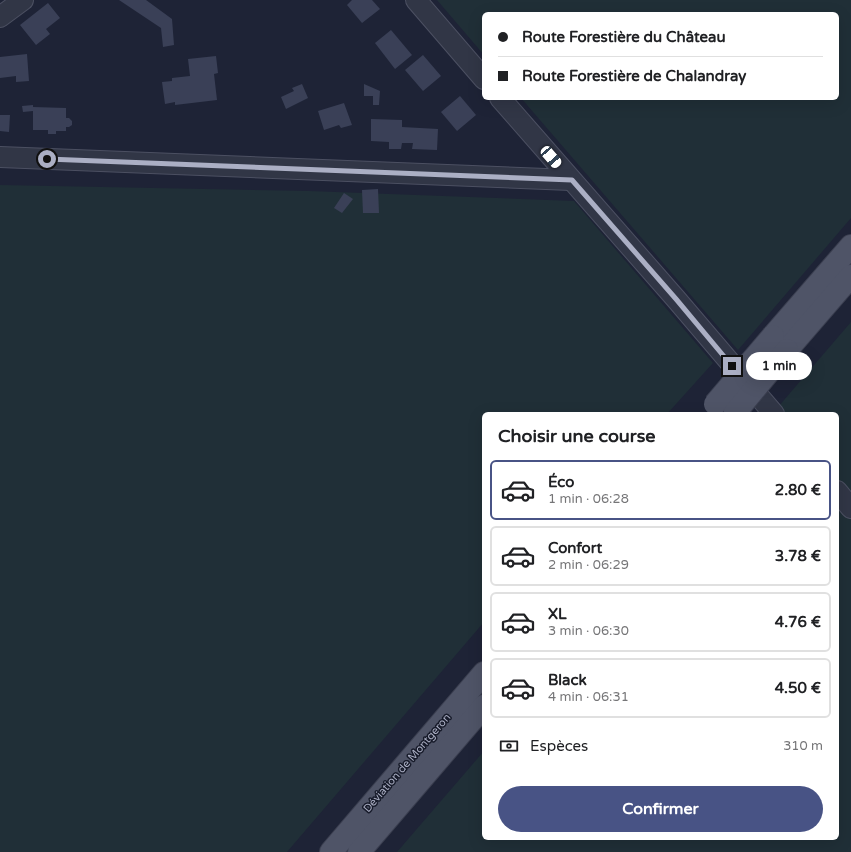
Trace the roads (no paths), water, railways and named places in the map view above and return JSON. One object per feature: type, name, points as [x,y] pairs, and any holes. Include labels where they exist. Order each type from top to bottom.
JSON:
[{"type":"main road","points":[[780,343],[851,246]]},
{"type":"main road","points":[[718,411],[780,343],[851,276]]},
{"type":"main road","name":"Déviation de Montgeron","points":[[331,852],[482,675]]},
{"type":"main road","name":"Déviation de Montgeron","points":[[359,852],[482,708]]},
{"type":"street","points":[[0,17],[23,0]]},
{"type":"street","points":[[416,0],[482,77]]},
{"type":"street","points":[[502,100],[676,299],[772,412]]},
{"type":"street","points":[[0,157],[572,180]]},
{"type":"street","points":[[839,493],[851,508]]}]
